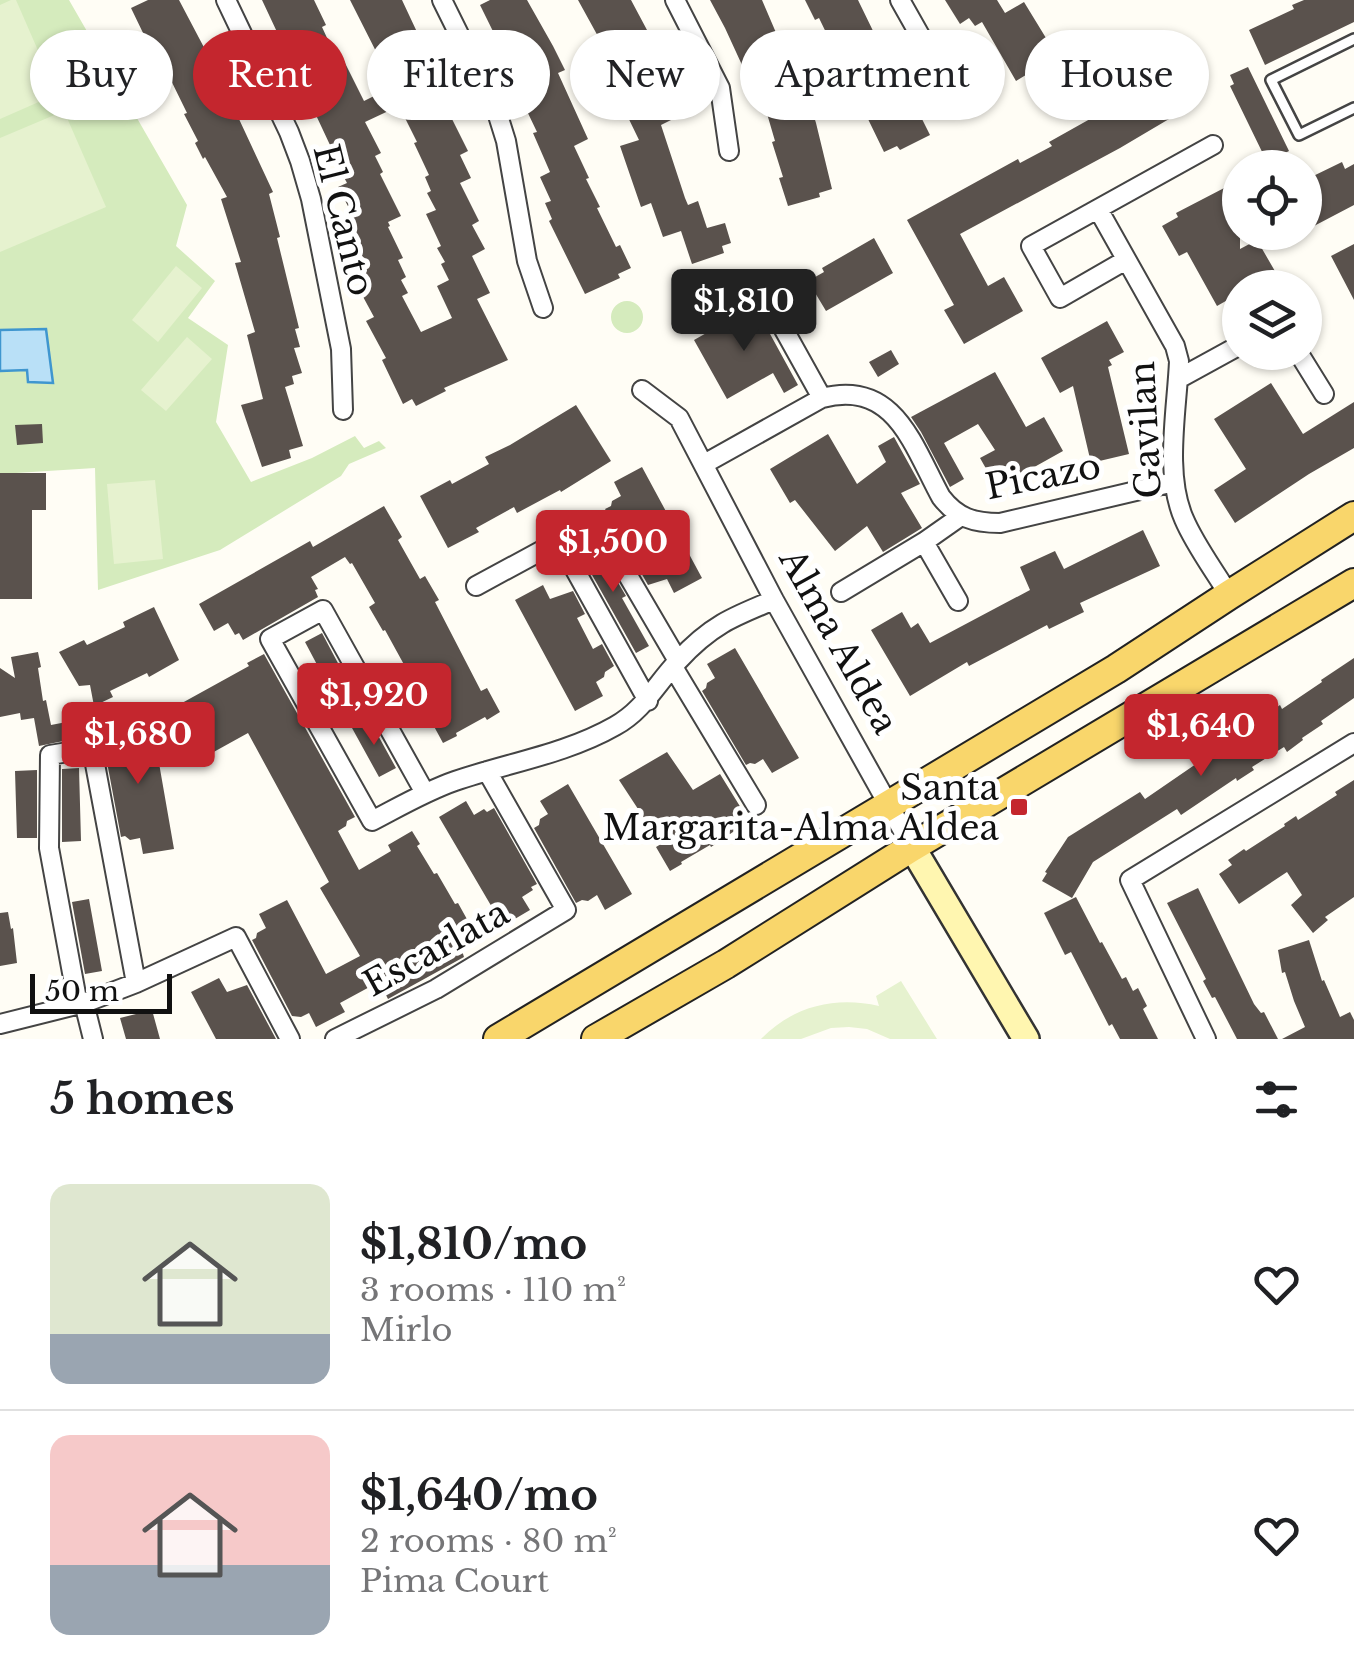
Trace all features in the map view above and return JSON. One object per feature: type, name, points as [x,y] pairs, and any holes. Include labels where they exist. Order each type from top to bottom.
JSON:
[{"type":"main road","points":[[498,1039],[1116,670],[1354,516]]},
{"type":"main road","points":[[596,1039],[1354,584]]},
{"type":"main road","name":"Alma Aldea","points":[[912,847],[1026,1039]]},
{"type":"street","name":"El Canto","points":[[226,0],[289,132],[304,174],[340,349],[343,410]]},
{"type":"street","points":[[442,0],[496,109],[506,141],[527,261],[544,308]]},
{"type":"street","points":[[675,0],[720,88],[729,151]]},
{"type":"street","points":[[900,0],[917,30]]},
{"type":"street","points":[[1126,260],[1060,298],[1030,246],[1213,145]]},
{"type":"street","name":"Gavilan","points":[[1098,209],[1175,346],[1178,379],[1174,482],[1184,521],[1229,594]]},
{"type":"street","points":[[704,464],[822,398],[767,299]]},
{"type":"street","points":[[1178,379],[1222,355]]},
{"type":"street","points":[[1309,370],[1324,394]]},
{"type":"street","name":"Alma Aldea","points":[[642,390],[680,418],[774,600],[912,847]]},
{"type":"street","name":"Picazo","points":[[822,398],[841,393],[880,403],[897,417],[940,498],[961,516],[977,523],[1000,522],[1174,482]]},
{"type":"street","points":[[841,592],[961,516]]},
{"type":"street","points":[[476,586],[596,521],[756,805]]},
{"type":"street","points":[[560,541],[648,701]]},
{"type":"street","points":[[924,542],[958,601]]},
{"type":"street","points":[[425,794],[323,610],[270,639],[372,821],[425,794],[587,740],[629,718],[716,626],[774,600]]},
{"type":"street","points":[[1206,1039],[1130,880],[1354,743]]},
{"type":"street","points":[[93,1039],[81,1004],[49,848],[50,755],[92,748],[136,983]]},
{"type":"street","name":"Escarlata","points":[[335,1039],[436,989],[566,910],[488,771]]},
{"type":"street","points":[[0,1024],[81,1004],[236,937],[290,1039]]},
{"type":"lane","points":[[1354,38],[1271,80],[1298,136],[1354,108]]},
{"type":"green space","points":[[0,0],[69,0],[86,30],[30,30],[30,120],[138,120],[187,205],[176,246],[215,281],[188,318],[228,345],[216,422],[251,482],[355,436],[364,448],[379,441],[386,448],[349,464],[341,476],[220,550],[98,590],[95,468],[0,474]]},
{"type":"green space","points":[[16,0],[30,32],[30,106],[0,119],[0,5]]},
{"type":"green space","points":[[43,120],[68,120],[106,207],[0,252],[0,138]]},
{"type":"green space","points":[[176,266],[202,288],[158,342],[132,320]]},
{"type":"green space","points":[[627,301],[638,306],[643,317],[638,328],[627,333],[616,328],[611,317],[616,306]]},
{"type":"green space","points":[[187,337],[212,359],[166,411],[141,390]]},
{"type":"green space","points":[[155,480],[163,559],[114,564],[107,484]]},
{"type":"green space","points":[[901,981],[937,1039],[890,1039],[867,1029],[849,1027],[831,1028],[801,1039],[761,1039],[787,1019],[816,1006],[846,1002],[879,1006],[876,996]]},
{"type":"water","points":[[46,329],[53,383],[28,382],[27,370],[0,371],[0,330]]},
{"type":"building","points":[[148,0],[179,0],[195,30],[193,120],[239,120],[273,192],[269,194],[280,237],[277,238],[299,328],[295,329],[300,347],[294,348],[302,373],[292,376],[294,384],[285,387],[303,446],[289,450],[291,458],[262,467],[241,405],[263,399],[247,335],[255,332],[235,263],[241,262],[221,199],[227,197],[195,143],[198,141],[173,84],[173,30],[142,30],[131,8]]},
{"type":"building","points":[[262,0],[314,0],[326,25],[323,30],[276,30]]},
{"type":"building","points":[[350,0],[402,0],[416,30],[367,30],[367,34]]},
{"type":"building","points":[[490,0],[527,0],[544,30],[492,30],[480,5]]},
{"type":"building","points":[[578,0],[631,0],[647,30],[595,30]]},
{"type":"building","points":[[710,0],[762,0],[775,30],[740,30],[740,61]]},
{"type":"building","points":[[805,0],[858,0],[873,30],[825,30],[819,18],[815,20]]},
{"type":"building","points":[[945,0],[997,0],[1005,13],[1024,2],[1041,30],[1025,30],[1025,76],[1016,81],[1005,62],[1005,30],[987,30],[982,22],[975,26],[969,18],[960,24]]},
{"type":"building","points":[[1304,0],[1354,0],[1354,22],[1265,65],[1249,30],[1294,9],[1292,5]]},
{"type":"building","points":[[550,41],[565,70],[558,73],[570,99],[570,120],[579,120],[588,139],[574,146],[600,207],[597,208],[631,268],[618,274],[620,278],[585,294],[549,221],[552,219],[545,203],[551,201],[540,177],[550,172],[533,133],[537,132],[531,120],[550,120]]},
{"type":"building","points":[[347,67],[364,101],[367,100],[369,120],[365,122],[381,153],[375,156],[383,172],[380,174],[401,216],[388,222],[388,227],[403,258],[398,260],[408,293],[402,296],[421,332],[452,318],[437,286],[449,280],[437,248],[441,246],[426,214],[436,210],[427,193],[431,191],[425,177],[429,175],[406,120],[452,120],[468,151],[460,155],[471,178],[460,183],[479,221],[472,225],[485,249],[472,256],[490,293],[477,299],[508,360],[444,388],[446,391],[416,406],[412,399],[403,404],[382,360],[386,358],[366,321],[374,317],[361,293],[369,289],[354,258],[361,255],[350,232],[354,230],[347,214],[351,212],[338,187],[347,183],[318,120],[347,120]]},
{"type":"building","points":[[1248,67],[1289,150],[1261,150],[1230,86],[1234,84],[1230,75]]},
{"type":"building","points":[[629,120],[671,120],[661,125],[685,198],[688,205],[698,201],[707,228],[725,223],[731,243],[722,246],[724,253],[692,264],[681,231],[663,237],[651,203],[641,207],[620,146],[639,140]]},
{"type":"building","points":[[769,120],[815,120],[832,189],[819,193],[820,197],[788,206],[779,178],[783,177],[772,142],[775,141]]},
{"type":"building","points":[[868,120],[922,120],[930,135],[900,150],[897,146],[884,152]]},
{"type":"building","points":[[1088,120],[1167,120],[960,234],[988,286],[1004,277],[1023,311],[964,344],[944,310],[954,305],[907,220],[1018,159],[1020,163],[1052,146],[1049,142]]},
{"type":"building","points":[[1342,162],[1345,169],[1354,164],[1354,205],[1322,222],[1322,172]]},
{"type":"building","points":[[1222,189],[1222,250],[1263,250],[1274,270],[1222,270],[1222,303],[1217,306],[1187,252],[1179,256],[1162,226],[1178,217],[1176,213]]},
{"type":"building","points":[[874,238],[893,273],[826,311],[808,281],[824,272],[822,268]]},
{"type":"building","points":[[1354,244],[1354,300],[1331,256]]},
{"type":"building","points":[[752,301],[798,385],[784,393],[773,373],[727,399],[694,340],[740,314],[738,309]]},
{"type":"building","points":[[1107,321],[1124,352],[1109,360],[1112,365],[1108,367],[1129,454],[1091,463],[1073,386],[1060,393],[1041,358]]},
{"type":"building","points":[[891,350],[899,364],[878,377],[869,362]]},
{"type":"building","points":[[995,372],[1026,427],[1044,417],[1063,451],[997,488],[980,458],[995,450],[978,424],[944,443],[964,479],[950,487],[911,417]]},
{"type":"building","points":[[1271,383],[1303,434],[1354,402],[1354,448],[1235,523],[1214,490],[1246,469],[1214,419]]},
{"type":"building","points":[[576,405],[611,461],[517,513],[514,507],[448,548],[420,496],[489,464],[485,457]]},
{"type":"building","points":[[42,424],[43,443],[17,445],[15,425]]},
{"type":"building","points":[[828,434],[857,484],[886,462],[878,446],[894,437],[920,484],[901,493],[922,528],[883,552],[867,526],[835,551],[795,500],[790,503],[770,469]]},
{"type":"building","points":[[642,467],[702,578],[674,593],[667,579],[648,585],[605,509],[621,496],[614,482]]},
{"type":"building","points":[[0,473],[46,473],[46,510],[32,510],[32,599],[0,599]]},
{"type":"building","points":[[384,506],[420,579],[425,576],[439,600],[435,602],[481,691],[487,688],[500,712],[443,743],[430,719],[437,716],[369,607],[375,603],[345,557],[311,577],[318,597],[243,640],[228,623],[214,631],[199,604],[310,541],[313,547]]},
{"type":"building","points":[[1143,530],[1160,566],[1080,603],[1084,612],[1049,629],[1047,625],[969,666],[967,662],[910,696],[871,630],[902,612],[911,628],[918,623],[930,643],[1030,590],[1020,567],[1055,551],[1064,569]]},
{"type":"building","points":[[594,542],[626,596],[622,598],[649,646],[636,653],[578,550]]},
{"type":"building","points":[[543,585],[550,599],[573,591],[585,614],[577,618],[593,649],[602,644],[614,666],[596,682],[603,696],[575,711],[515,600]]},
{"type":"building","points":[[154,607],[179,660],[149,677],[147,673],[110,691],[113,697],[94,706],[90,685],[79,686],[59,652],[84,640],[87,645],[125,627],[123,622]]},
{"type":"building","points":[[322,633],[348,682],[331,691],[305,642]]},
{"type":"building","points":[[735,648],[799,758],[772,773],[763,759],[746,765],[702,691],[715,678],[707,664]]},
{"type":"building","points":[[38,652],[43,701],[46,700],[51,725],[77,720],[78,738],[39,746],[34,718],[21,720],[20,713],[0,717],[0,668],[15,678],[11,657]]},
{"type":"building","points":[[264,654],[355,817],[338,831],[359,870],[391,851],[388,845],[412,831],[434,874],[458,903],[473,930],[458,938],[464,957],[388,999],[375,984],[340,1003],[345,1012],[316,1027],[309,1013],[292,1016],[252,940],[266,928],[259,914],[287,900],[326,974],[360,956],[320,888],[329,882],[248,733],[210,754],[182,703]]},
{"type":"building","points":[[1354,658],[1354,698],[1287,752],[1284,747],[1181,815],[1177,809],[1093,862],[1072,898],[1042,881],[1068,837],[1140,792],[1145,799]]},
{"type":"building","points":[[369,719],[396,768],[379,777],[352,728]]},
{"type":"building","points":[[152,723],[174,849],[143,854],[140,838],[121,837],[98,732]]},
{"type":"building","points":[[667,752],[693,790],[720,774],[749,821],[670,871],[656,847],[661,844],[619,780]]},
{"type":"building","points":[[79,768],[81,841],[62,842],[62,769]]},
{"type":"building","points":[[37,770],[37,838],[17,838],[15,771]]},
{"type":"building","points":[[1354,780],[1354,897],[1325,917],[1328,920],[1313,933],[1291,905],[1302,895],[1287,872],[1239,904],[1219,874],[1232,865],[1228,860],[1296,816],[1298,820]]},
{"type":"building","points":[[568,784],[632,894],[605,910],[597,895],[576,903],[534,828],[548,814],[540,801]]},
{"type":"building","points":[[466,801],[474,815],[494,808],[537,884],[522,897],[530,910],[503,926],[439,817]]},
{"type":"building","points":[[1198,888],[1254,1004],[1264,1012],[1278,1039],[1237,1039],[1215,997],[1212,998],[1167,903]]},
{"type":"building","points":[[1076,897],[1122,979],[1126,977],[1133,991],[1138,988],[1147,1006],[1143,1009],[1158,1039],[1120,1039],[1112,1024],[1109,1026],[1071,952],[1065,955],[1044,913]]},
{"type":"building","points":[[89,899],[102,971],[85,974],[72,902]]},
{"type":"building","points":[[8,912],[17,963],[0,966],[0,913]]},
{"type":"building","points":[[1309,940],[1322,981],[1340,1017],[1350,1012],[1354,1020],[1354,1039],[1282,1039],[1305,1027],[1285,972],[1282,973],[1278,950]]},
{"type":"building","points":[[219,978],[227,992],[247,985],[276,1039],[216,1039],[191,992]]},
{"type":"building","points":[[152,1010],[160,1039],[126,1039],[120,1018]]},
{"type":"place","name":"Santa Margarita-Alma Aldea","points":[[1019,807]]}]
